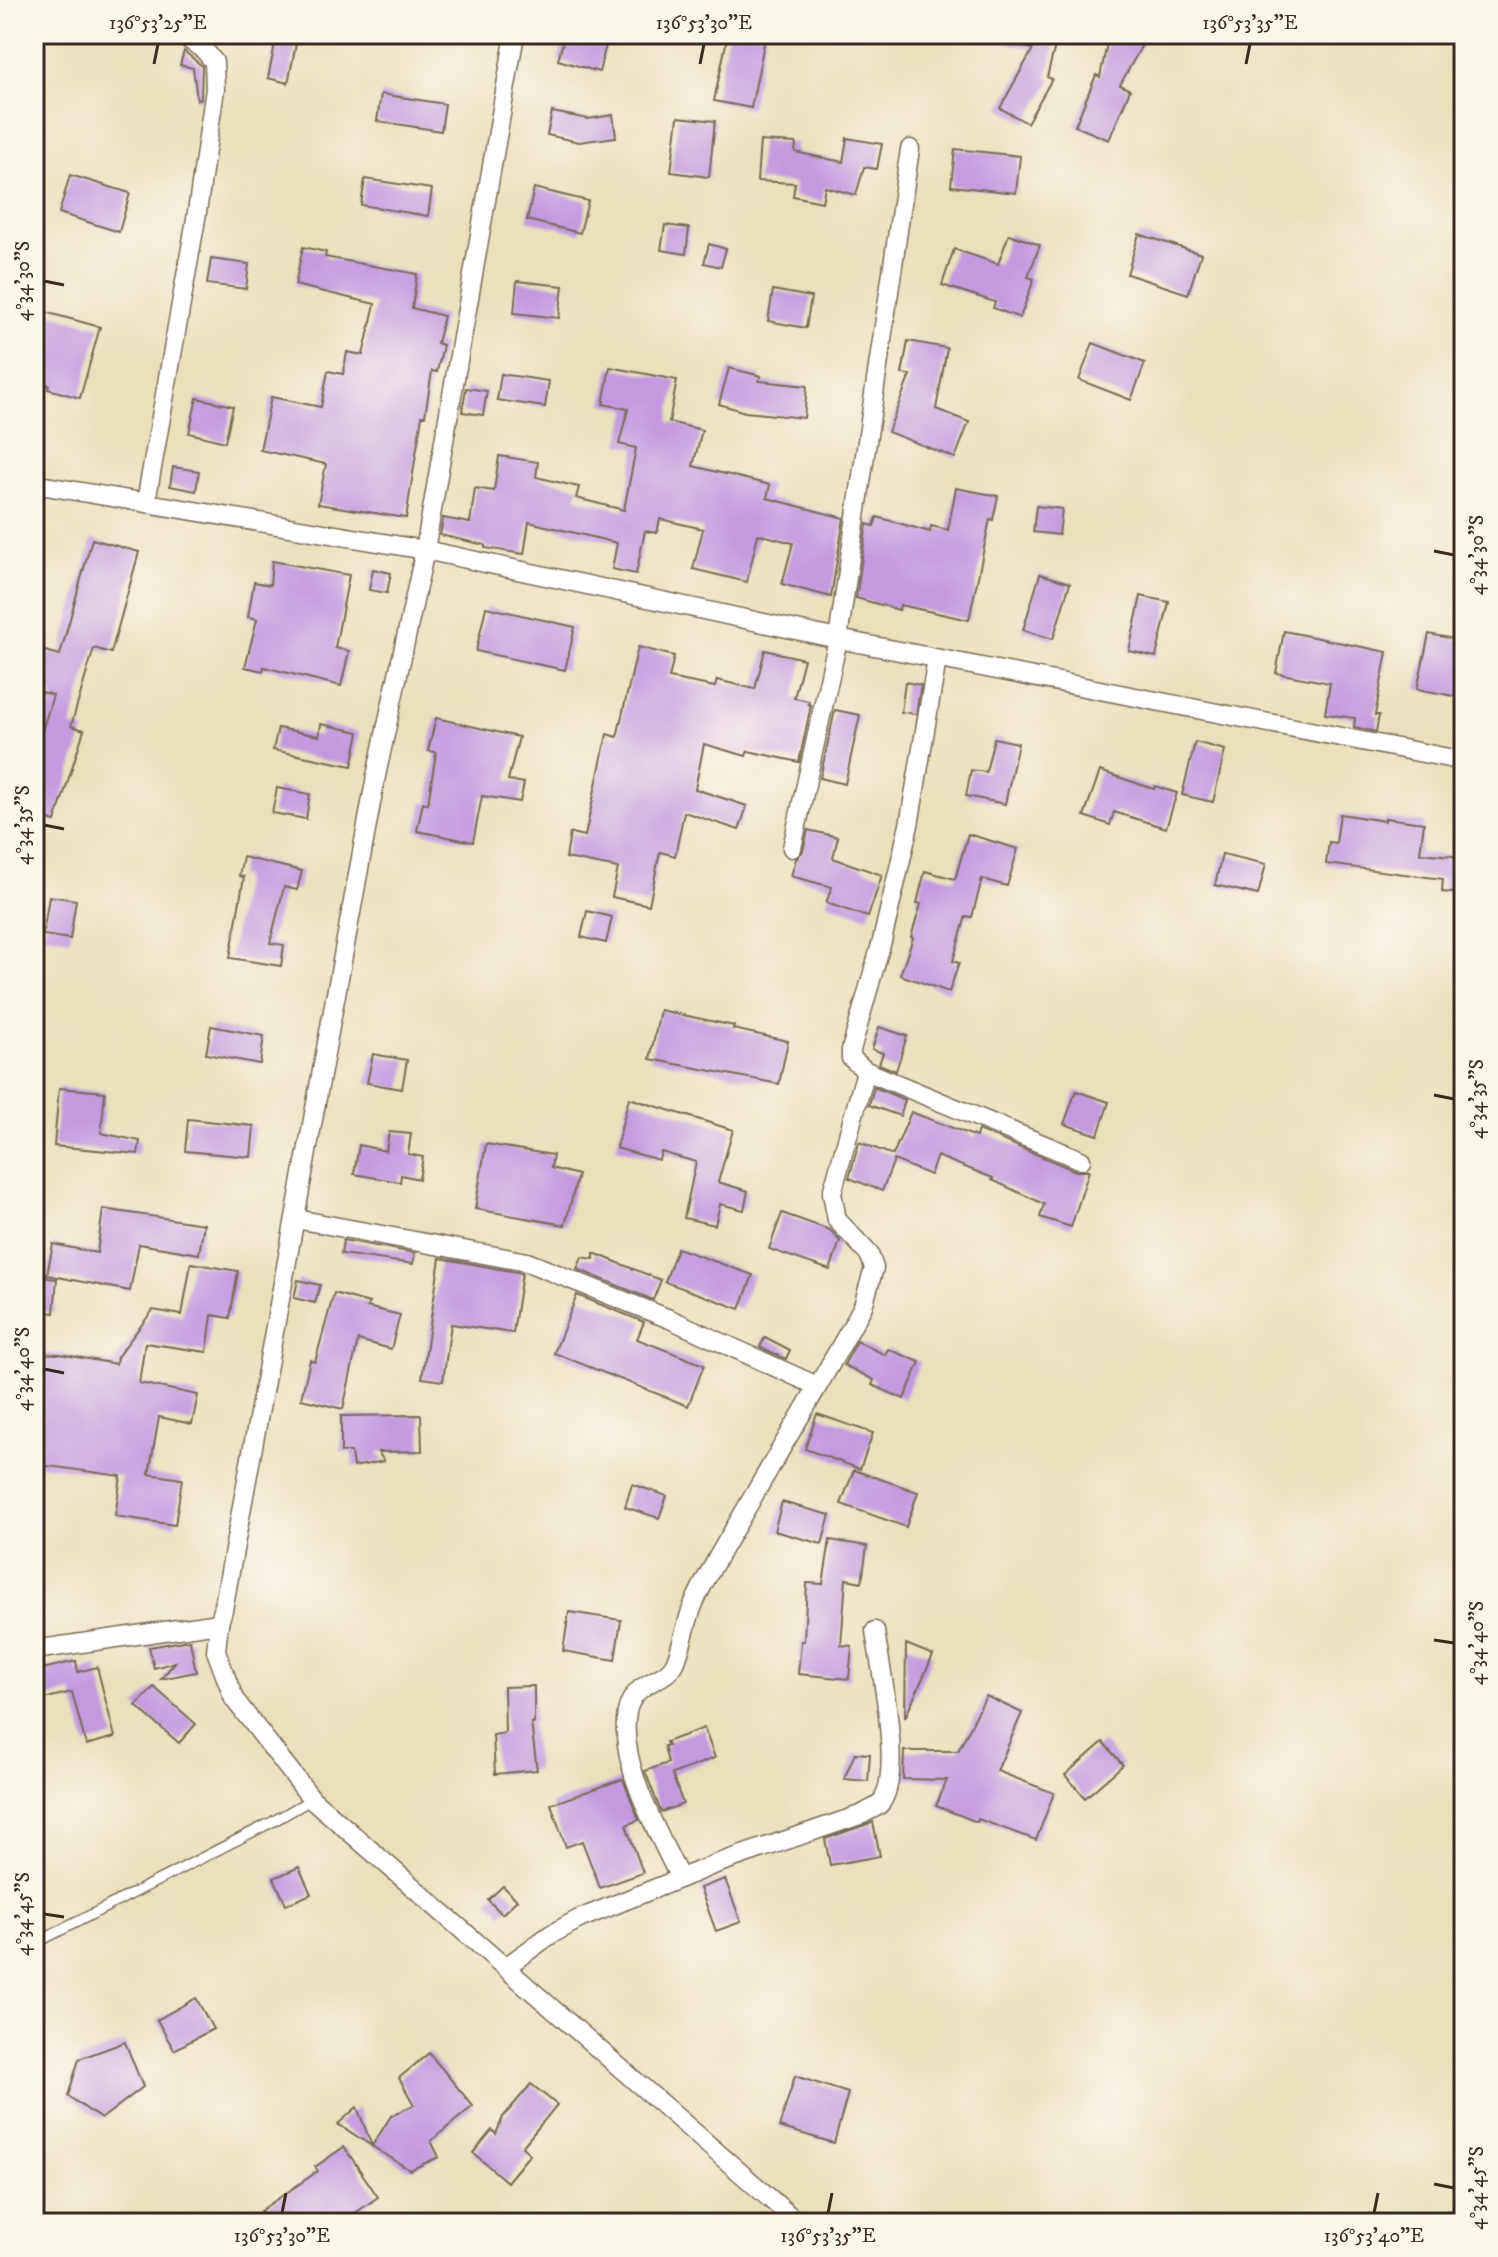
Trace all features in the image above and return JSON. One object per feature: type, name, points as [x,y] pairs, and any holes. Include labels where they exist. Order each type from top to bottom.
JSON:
[{"type":"street","points":[[146,502],[196,219],[215,89],[214,62],[205,51],[181,34]]},
{"type":"street","points":[[515,34],[425,550],[376,776],[216,1651],[234,1699],[312,1799],[798,2223]]},
{"type":"street","points":[[792,848],[838,639],[910,149]]},
{"type":"street","points":[[34,484],[425,550],[838,639],[1464,761]]},
{"type":"street","points":[[937,659],[909,825],[851,1058],[866,1071],[1081,1160]]},
{"type":"street","points":[[680,1878],[637,1781],[626,1742],[628,1710],[635,1694],[644,1684],[661,1676],[676,1661],[685,1628],[704,1584],[863,1306],[874,1268],[869,1254],[837,1220],[832,1193],[866,1071]]},
{"type":"street","points":[[296,1219],[527,1262],[672,1320],[817,1386]]},
{"type":"street","points":[[34,1650],[219,1623]]},
{"type":"street","points":[[507,1966],[550,1935],[579,1919],[680,1878],[825,1828],[880,1804],[888,1786],[891,1754],[875,1631]]},
{"type":"lane","points":[[34,1944],[312,1799]]},
{"type":"building","points":[[277,34],[298,34],[288,83],[268,78]]},
{"type":"building","points":[[565,34],[609,34],[599,72],[558,60]]},
{"type":"building","points":[[728,34],[766,34],[751,108],[714,101]]},
{"type":"building","points":[[1001,34],[1058,34],[1047,77],[1052,79],[1027,123],[1000,108],[1033,49],[1000,41]]},
{"type":"building","points":[[1109,34],[1148,34],[1120,85],[1130,90],[1109,140],[1075,126],[1096,75],[1100,77]]},
{"type":"building","points":[[184,51],[202,66],[201,99],[197,100],[193,68],[180,65]]},
{"type":"building","points":[[381,94],[445,104],[441,131],[377,121]]},
{"type":"building","points":[[552,112],[588,119],[613,115],[616,137],[579,142],[547,135]]},
{"type":"building","points":[[678,117],[715,121],[709,177],[671,172]]},
{"type":"building","points":[[847,138],[882,144],[877,169],[864,167],[856,195],[825,187],[822,202],[793,196],[795,183],[757,181],[760,141],[796,143],[795,152],[843,162]]},
{"type":"building","points":[[955,149],[1020,156],[1016,193],[951,186]]},
{"type":"building","points":[[70,175],[130,193],[119,232],[59,213]]},
{"type":"building","points":[[365,179],[432,189],[428,216],[361,205]]},
{"type":"building","points":[[534,188],[588,201],[580,233],[527,220]]},
{"type":"building","points":[[665,225],[689,228],[686,254],[661,250]]},
{"type":"building","points":[[1009,234],[1040,245],[1028,277],[1034,279],[1020,318],[993,308],[995,302],[942,285],[954,249],[998,264]]},
{"type":"building","points":[[1139,234],[1201,254],[1188,294],[1127,274]]},
{"type":"building","points":[[709,244],[726,249],[721,267],[704,263]]},
{"type":"building","points":[[303,247],[326,252],[325,257],[417,274],[412,308],[444,316],[437,343],[443,345],[437,372],[432,371],[425,416],[422,416],[406,518],[318,504],[326,464],[260,450],[271,397],[321,407],[328,371],[343,374],[347,352],[363,355],[375,304],[295,285]]},
{"type":"building","points":[[211,259],[249,264],[246,289],[207,284]]},
{"type":"building","points":[[517,281],[563,286],[559,318],[514,313]]},
{"type":"building","points":[[773,290],[811,297],[806,328],[768,321]]},
{"type":"building","points":[[34,309],[100,327],[80,398],[48,389],[49,385],[34,381]]},
{"type":"building","points":[[908,341],[947,348],[936,409],[969,422],[955,458],[888,432],[910,375],[902,374]]},
{"type":"building","points":[[1093,343],[1145,363],[1131,400],[1079,380]]},
{"type":"building","points":[[610,367],[677,380],[669,422],[702,430],[693,466],[770,485],[767,498],[844,518],[831,597],[782,584],[793,543],[758,534],[747,582],[693,569],[703,529],[660,519],[657,533],[645,531],[636,574],[612,569],[617,543],[529,522],[524,554],[485,548],[485,545],[440,535],[443,518],[470,523],[475,488],[494,491],[499,456],[538,462],[536,477],[579,487],[576,498],[624,510],[636,448],[619,444],[628,409],[603,404]]},
{"type":"building","points":[[729,368],[761,376],[759,381],[807,386],[804,418],[745,412],[719,404]]},
{"type":"building","points":[[501,374],[549,381],[545,407],[497,400]]},
{"type":"building","points":[[466,388],[487,391],[483,415],[462,412]]},
{"type":"building","points":[[197,398],[233,406],[225,442],[189,433]]},
{"type":"building","points":[[173,467],[199,471],[196,491],[170,486]]},
{"type":"building","points":[[956,488],[998,496],[993,520],[990,519],[969,620],[900,605],[899,610],[856,598],[867,524],[874,526],[877,517],[930,532],[931,526],[948,530]]},
{"type":"building","points":[[1036,506],[1062,509],[1059,535],[1033,532]]},
{"type":"building","points":[[92,539],[139,552],[111,653],[94,648],[71,726],[84,730],[55,822],[34,816],[34,758],[53,695],[34,690],[34,648],[60,655]]},
{"type":"building","points":[[272,561],[349,575],[335,648],[349,651],[341,686],[264,667],[263,671],[245,667],[257,619],[248,617],[254,582],[270,585]]},
{"type":"building","points":[[373,569],[391,573],[387,593],[369,590]]},
{"type":"building","points":[[1040,574],[1070,583],[1053,639],[1023,630]]},
{"type":"building","points":[[1141,596],[1169,602],[1156,657],[1129,651]]},
{"type":"building","points":[[486,607],[575,627],[565,670],[476,651]]},
{"type":"building","points":[[1284,631],[1387,652],[1375,715],[1379,715],[1376,732],[1354,727],[1355,718],[1325,714],[1330,683],[1276,673]]},
{"type":"building","points":[[1429,634],[1464,641],[1464,698],[1417,689]]},
{"type":"building","points":[[638,647],[674,656],[669,678],[715,687],[717,680],[755,689],[765,650],[804,659],[794,698],[809,701],[811,705],[799,762],[748,751],[746,756],[704,744],[695,789],[747,806],[739,830],[684,812],[675,856],[660,852],[649,905],[612,897],[618,868],[566,858],[570,833],[585,836],[607,734],[617,737]]},
{"type":"building","points":[[905,682],[921,685],[916,714],[901,712]]},
{"type":"building","points":[[835,710],[860,715],[845,784],[820,778]]},
{"type":"building","points":[[436,718],[519,737],[508,780],[524,783],[520,802],[482,796],[473,842],[417,831],[423,802],[428,804],[436,752],[428,751]]},
{"type":"building","points":[[321,724],[359,732],[352,766],[273,750],[278,728],[319,736]]},
{"type":"building","points":[[994,738],[1018,743],[1005,804],[966,796],[971,770],[986,772]]},
{"type":"building","points":[[1195,742],[1225,750],[1213,802],[1182,795]]},
{"type":"building","points":[[1100,771],[1154,789],[1155,786],[1177,793],[1166,828],[1114,812],[1110,825],[1084,816]]},
{"type":"building","points":[[277,788],[310,794],[306,819],[272,813]]},
{"type":"building","points":[[1340,814],[1424,823],[1420,853],[1464,857],[1464,894],[1442,892],[1443,879],[1326,864],[1329,842],[1336,843]]},
{"type":"building","points":[[808,830],[838,837],[833,858],[882,875],[868,917],[826,903],[832,887],[791,876],[796,859],[803,851]]},
{"type":"building","points":[[968,834],[1018,849],[1007,886],[982,879],[972,917],[966,916],[953,961],[959,963],[949,992],[900,975],[913,938],[925,871],[955,879]]},
{"type":"building","points":[[1222,854],[1266,864],[1258,895],[1215,885]]},
{"type":"building","points":[[243,857],[302,871],[297,890],[284,887],[270,943],[284,945],[281,966],[230,958],[244,877],[239,876]]},
{"type":"building","points":[[49,896],[76,900],[70,939],[43,935]]},
{"type":"building","points":[[587,911],[612,917],[606,943],[581,937]]},
{"type":"building","points":[[660,1010],[788,1041],[779,1084],[650,1059]]},
{"type":"building","points":[[211,1026],[264,1036],[260,1064],[206,1054]]},
{"type":"building","points":[[879,1027],[907,1036],[896,1071],[879,1064],[883,1053],[872,1049]]},
{"type":"building","points":[[373,1054],[407,1060],[402,1089],[367,1083]]},
{"type":"building","points":[[874,1087],[905,1100],[900,1116],[869,1105]]},
{"type":"building","points":[[59,1088],[105,1092],[101,1133],[140,1141],[138,1154],[54,1146]]},
{"type":"building","points":[[1076,1091],[1109,1102],[1098,1135],[1064,1124]]},
{"type":"building","points":[[629,1098],[733,1130],[718,1182],[748,1191],[744,1210],[720,1204],[715,1225],[684,1218],[696,1162],[661,1152],[659,1160],[616,1148]]},
{"type":"building","points":[[911,1112],[976,1137],[978,1130],[1076,1171],[1089,1171],[1071,1227],[1040,1217],[1044,1204],[993,1178],[937,1156],[930,1175],[894,1160],[882,1191],[849,1178],[859,1142],[893,1155]]},
{"type":"building","points":[[188,1119],[254,1126],[251,1157],[185,1151]]},
{"type":"building","points":[[389,1132],[411,1134],[408,1154],[423,1157],[419,1179],[401,1175],[400,1182],[354,1174],[359,1145],[386,1151]]},
{"type":"building","points":[[486,1144],[553,1155],[551,1168],[578,1175],[565,1225],[475,1209]]},
{"type":"building","points":[[103,1209],[204,1224],[199,1254],[139,1244],[130,1291],[47,1275],[53,1244],[97,1253]]},
{"type":"building","points":[[782,1213],[830,1230],[840,1241],[830,1270],[769,1249]]},
{"type":"building","points":[[343,1240],[415,1253],[413,1264],[341,1254]]},
{"type":"building","points":[[677,1248],[753,1275],[740,1309],[665,1282]]},
{"type":"building","points":[[594,1253],[661,1280],[653,1300],[577,1269],[582,1257],[594,1259]]},
{"type":"building","points":[[440,1258],[522,1273],[513,1333],[451,1324],[443,1381],[422,1378]]},
{"type":"building","points":[[191,1263],[238,1271],[230,1318],[212,1315],[207,1352],[145,1343],[139,1383],[198,1395],[192,1424],[159,1417],[149,1474],[182,1479],[175,1525],[115,1516],[121,1476],[34,1464],[34,1353],[60,1354],[116,1364],[117,1357],[153,1310],[182,1315]]},
{"type":"building","points":[[34,1276],[57,1279],[54,1313],[34,1311]]},
{"type":"building","points":[[298,1280],[320,1285],[315,1303],[294,1298]]},
{"type":"building","points":[[334,1293],[369,1303],[367,1307],[400,1315],[391,1349],[358,1340],[343,1409],[301,1399],[310,1360],[315,1362]]},
{"type":"building","points":[[577,1295],[644,1322],[637,1339],[704,1365],[688,1406],[554,1353]]},
{"type":"building","points":[[765,1337],[790,1350],[786,1359],[760,1347]]},
{"type":"building","points":[[857,1341],[885,1355],[888,1349],[920,1362],[904,1399],[872,1385],[874,1380],[844,1365]]},
{"type":"building","points":[[817,1414],[873,1433],[860,1469],[805,1449]]},
{"type":"building","points":[[421,1415],[422,1451],[378,1452],[384,1461],[353,1467],[351,1452],[341,1452],[341,1416]]},
{"type":"building","points":[[854,1470],[918,1492],[906,1527],[841,1504]]},
{"type":"building","points":[[632,1484],[667,1496],[659,1518],[625,1507]]},
{"type":"building","points":[[782,1502],[830,1515],[822,1544],[774,1531]]},
{"type":"building","points":[[830,1540],[867,1546],[862,1582],[846,1579],[841,1645],[852,1646],[849,1679],[798,1674],[801,1641],[804,1641],[807,1583],[823,1584]]},
{"type":"building","points":[[569,1612],[621,1620],[615,1660],[563,1651]]},
{"type":"building","points":[[190,1640],[196,1672],[161,1679],[175,1662],[154,1668],[149,1647]]},
{"type":"building","points":[[906,1644],[933,1655],[905,1718]]},
{"type":"building","points":[[76,1661],[78,1672],[97,1667],[115,1737],[86,1745],[72,1692],[39,1700],[34,1671]]},
{"type":"building","points":[[534,1686],[534,1723],[531,1723],[537,1770],[495,1774],[493,1735],[505,1733],[504,1687]]},
{"type":"building","points":[[154,1687],[196,1724],[179,1743],[136,1706]]},
{"type":"building","points":[[986,1696],[1022,1713],[997,1771],[1054,1793],[1036,1840],[936,1806],[947,1780],[903,1779],[904,1751],[958,1751]]},
{"type":"building","points":[[704,1728],[715,1758],[672,1774],[683,1804],[661,1812],[645,1771],[668,1763],[666,1742]]},
{"type":"building","points":[[1103,1742],[1123,1765],[1085,1798],[1065,1775]]},
{"type":"building","points":[[855,1753],[870,1754],[868,1781],[844,1779]]},
{"type":"building","points":[[623,1779],[639,1820],[626,1825],[643,1873],[600,1888],[582,1841],[566,1847],[551,1804]]},
{"type":"building","points":[[873,1822],[880,1856],[830,1865],[825,1839]]},
{"type":"building","points":[[299,1867],[311,1894],[286,1905],[274,1878]]},
{"type":"building","points":[[725,1879],[741,1922],[716,1931],[700,1888]]},
{"type":"building","points":[[503,1886],[517,1900],[502,1914],[488,1900]]},
{"type":"building","points":[[196,1998],[213,2029],[174,2050],[157,2020]]},
{"type":"building","points":[[125,2042],[143,2087],[101,2119],[68,2096],[79,2059]]},
{"type":"building","points":[[429,2053],[473,2106],[431,2141],[439,2157],[410,2170],[372,2146],[391,2116],[414,2105],[399,2078]]},
{"type":"building","points":[[795,2076],[848,2093],[834,2143],[779,2127]]},
{"type":"building","points":[[531,2084],[557,2105],[522,2147],[530,2154],[507,2182],[473,2153],[492,2130],[496,2134],[503,2117]]},
{"type":"building","points":[[357,2107],[372,2146],[338,2124]]},
{"type":"building","points":[[344,2147],[378,2197],[341,2223],[274,2223],[260,2211],[318,2171],[315,2167]]},
{"type":"waterway","points":[[1445,2223],[1464,2209]]}]
